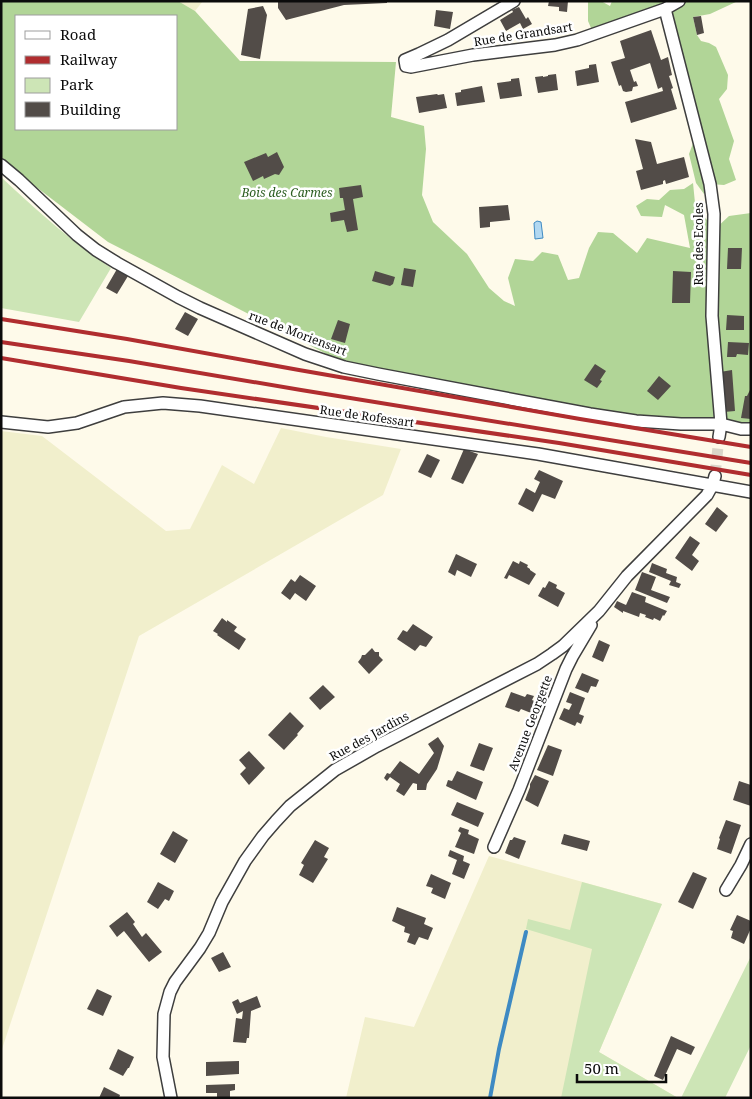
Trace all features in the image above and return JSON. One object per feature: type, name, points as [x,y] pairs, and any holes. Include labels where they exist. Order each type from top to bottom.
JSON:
[{"type":"street","name":"Rue de Grandsart","points":[[514,1],[448,40],[405,60],[406,66],[411,67],[473,55],[555,45],[577,40],[665,9],[679,1]]},
{"type":"street","name":"Rue des Ecoles","points":[[665,9],[696,125],[710,184],[714,214],[712,316],[721,424],[718,437]]},
{"type":"street","name":"rue de Moriensart","points":[[1,166],[19,180],[77,236],[117,263],[200,308],[306,354],[344,367],[608,417],[681,424],[721,424],[751,430]]},
{"type":"street","name":"Rue de Rofessart","points":[[1,422],[48,427],[77,423],[124,407],[163,404],[200,406],[714,480],[728,488],[751,492]]},
{"type":"street","name":"Rue des Jardins","points":[[171,1098],[164,1057],[164,1014],[170,992],[209,933],[222,902],[245,860],[276,820],[290,806],[335,770],[377,746],[537,664],[563,646],[599,611],[637,566],[707,496],[714,480]]},
{"type":"street","name":"Avenue Georgette","points":[[494,847],[519,790],[566,669],[599,611]]},
{"type":"street","points":[[726,890],[751,844]]},
{"type":"shaded area","points":[[178,1],[203,1],[195,11]]},
{"type":"shaded area","points":[[281,428],[401,449],[383,495],[139,636],[1,1052],[1,431],[42,436],[166,531],[190,529],[222,465],[254,484]]},
{"type":"shaded area","points":[[489,856],[662,904],[599,1052],[678,1098],[346,1098],[365,1017],[414,1027]]},
{"type":"green space","name":"Bois des Carmes","points":[[1,1],[178,1],[195,11],[240,61],[396,62],[391,117],[424,126],[426,149],[422,195],[433,222],[467,254],[489,288],[504,301],[515,306],[508,278],[515,259],[533,261],[542,252],[558,255],[568,280],[579,278],[589,248],[598,232],[613,233],[637,253],[647,238],[690,248],[684,215],[665,205],[662,217],[641,216],[636,206],[647,199],[659,200],[670,190],[684,189],[693,183],[695,203],[714,230],[729,216],[751,213],[751,433],[622,416],[350,366],[108,242],[1,160]]},
{"type":"green space","points":[[588,1],[601,1],[610,6],[612,1],[738,1],[710,14],[693,17],[697,35],[701,41],[716,47],[728,75],[727,89],[719,99],[734,141],[729,159],[736,180],[724,185],[710,184],[704,194],[696,183],[689,154],[695,138],[665,9],[594,35],[588,21]]},
{"type":"green space","points":[[1,177],[54,225],[111,268],[79,322],[1,308]]},
{"type":"green space","points":[[582,882],[662,904],[599,1052],[678,1098],[561,1098],[592,949],[526,929],[528,919],[570,930]]},
{"type":"green space","points":[[751,956],[751,1045],[725,1098],[681,1098]]},
{"type":"water","points":[[537,221],[541,222],[543,238],[535,239],[534,223]]},
{"type":"building","points":[[278,1],[387,1],[387,3],[344,5],[286,20],[278,8]]},
{"type":"building","points":[[549,1],[568,1],[567,12],[559,11],[559,7],[548,6]]},
{"type":"building","points":[[263,6],[267,15],[260,59],[241,55],[248,9]]},
{"type":"building","points":[[519,7],[526,19],[528,17],[532,24],[523,29],[520,23],[506,31],[500,20]]},
{"type":"building","points":[[436,10],[453,12],[450,29],[434,26]]},
{"type":"building","points":[[701,16],[704,33],[697,35],[693,17]]},
{"type":"building","points":[[651,30],[661,60],[668,57],[672,75],[669,76],[673,88],[671,89],[677,109],[631,123],[625,102],[663,91],[662,87],[658,89],[650,63],[630,70],[634,82],[636,81],[638,86],[633,87],[632,91],[623,91],[621,85],[619,86],[611,62],[625,58],[620,41]]},
{"type":"building","points":[[596,64],[599,82],[577,86],[575,71],[589,68],[589,65]]},
{"type":"building","points":[[556,74],[558,90],[538,93],[535,77]]},
{"type":"building","points":[[519,78],[522,96],[500,99],[497,83]]},
{"type":"building","points":[[482,86],[485,102],[457,106],[455,93]]},
{"type":"building","points":[[444,94],[447,108],[419,113],[416,97]]},
{"type":"building","points":[[635,139],[651,142],[657,164],[684,157],[689,177],[666,184],[665,180],[663,184],[641,190],[636,171],[643,169]]},
{"type":"building","points":[[277,152],[284,167],[279,175],[275,174],[264,179],[263,176],[253,181],[244,162],[266,153],[268,157]]},
{"type":"building","points":[[361,185],[363,197],[353,199],[358,230],[347,232],[344,220],[331,222],[330,213],[345,210],[343,198],[340,198],[339,188]]},
{"type":"building","points":[[508,205],[510,220],[490,222],[490,227],[480,228],[479,207]]},
{"type":"building","points":[[728,248],[742,248],[741,269],[727,269]]},
{"type":"building","points":[[404,268],[416,270],[413,287],[401,285]]},
{"type":"building","points":[[117,269],[128,276],[117,294],[106,288]]},
{"type":"building","points":[[375,271],[395,277],[393,284],[390,286],[372,281]]},
{"type":"building","points":[[673,271],[691,272],[690,303],[672,303]]},
{"type":"building","points":[[185,312],[198,319],[188,336],[175,329]]},
{"type":"building","points":[[727,315],[744,316],[744,330],[726,330]]},
{"type":"building","points":[[338,320],[350,324],[345,343],[331,339]]},
{"type":"building","points":[[728,342],[749,343],[748,355],[737,354],[736,357],[727,357]]},
{"type":"building","points":[[595,364],[606,371],[597,388],[584,380]]},
{"type":"building","points":[[732,370],[735,411],[724,412],[720,372]]},
{"type":"building","points":[[659,376],[671,386],[658,400],[647,391]]},
{"type":"building","points":[[751,388],[751,419],[741,418],[745,396],[747,396]]},
{"type":"building","points":[[464,449],[478,454],[463,484],[451,479]]},
{"type":"building","points":[[427,454],[440,460],[431,478],[418,472]]},
{"type":"building","points":[[539,470],[563,481],[555,499],[542,494],[533,512],[518,504],[526,488],[535,493],[540,482],[534,479]]},
{"type":"building","points":[[717,507],[728,516],[716,532],[705,524]]},
{"type":"building","points":[[690,536],[700,543],[692,555],[699,561],[692,571],[675,558]]},
{"type":"building","points":[[456,554],[477,564],[471,577],[457,570],[455,576],[448,572]]},
{"type":"building","points":[[513,561],[519,564],[520,561],[528,565],[527,567],[536,574],[529,585],[509,575],[507,579],[504,578]]},
{"type":"building","points":[[652,563],[667,569],[666,573],[677,577],[676,582],[681,584],[679,588],[669,585],[671,581],[649,572]]},
{"type":"building","points":[[642,572],[656,577],[651,590],[670,597],[667,603],[635,590]]},
{"type":"building","points":[[300,575],[316,586],[306,601],[295,593],[290,600],[281,593],[291,579],[295,582]]},
{"type":"building","points":[[549,581],[557,585],[556,588],[565,593],[558,607],[538,596]]},
{"type":"building","points":[[632,592],[646,597],[645,602],[667,611],[660,621],[645,617],[646,615],[640,613],[639,617],[623,611],[623,613],[614,607],[617,601],[626,605]]},
{"type":"building","points":[[222,618],[237,627],[234,631],[246,639],[239,650],[213,631]]},
{"type":"building","points":[[413,624],[433,637],[426,647],[420,645],[415,651],[397,639],[403,630],[407,632]]},
{"type":"building","points":[[599,640],[610,645],[603,662],[592,657]]},
{"type":"building","points":[[372,648],[375,652],[379,652],[379,656],[383,660],[369,674],[358,662],[362,655],[365,655]]},
{"type":"building","points":[[582,673],[599,680],[596,687],[591,686],[588,693],[575,688]]},
{"type":"building","points":[[323,685],[335,697],[320,710],[309,698]]},
{"type":"building","points":[[511,692],[525,697],[527,694],[534,696],[532,700],[541,704],[536,715],[521,709],[519,712],[505,707]]},
{"type":"building","points":[[570,692],[585,698],[579,714],[584,716],[581,724],[577,722],[575,726],[559,719],[564,708],[569,710],[572,704],[566,702]]},
{"type":"building","points":[[290,712],[304,726],[284,750],[268,735]]},
{"type":"building","points":[[438,737],[444,746],[437,769],[427,784],[426,790],[417,790],[417,784],[413,783],[404,796],[396,791],[400,784],[390,777],[387,781],[384,778],[387,773],[390,774],[400,761],[419,774],[434,753],[428,744]]},
{"type":"building","points":[[479,743],[493,748],[484,771],[470,766]]},
{"type":"building","points":[[548,745],[562,750],[553,776],[537,770]]},
{"type":"building","points":[[249,751],[265,768],[249,785],[240,774],[246,768],[239,760]]},
{"type":"building","points":[[457,771],[483,782],[476,800],[446,786],[448,780],[452,781]]},
{"type":"building","points":[[535,775],[549,781],[538,807],[525,800]]},
{"type":"building","points":[[739,781],[751,785],[751,806],[733,800]]},
{"type":"building","points":[[457,802],[484,813],[478,827],[451,815]]},
{"type":"building","points":[[726,820],[741,825],[731,854],[717,849]]},
{"type":"building","points":[[460,827],[469,830],[468,834],[479,839],[474,854],[455,847],[461,833],[458,831]]},
{"type":"building","points":[[173,831],[188,840],[175,863],[160,854]]},
{"type":"building","points":[[564,834],[590,841],[587,851],[561,844]]},
{"type":"building","points":[[514,837],[526,841],[519,859],[505,853],[510,840]]},
{"type":"building","points":[[315,840],[329,848],[324,857],[328,859],[313,883],[299,875],[304,865],[301,863]]},
{"type":"building","points":[[450,850],[464,856],[463,861],[470,864],[464,879],[452,874],[457,860],[448,856]]},
{"type":"building","points":[[693,872],[707,878],[693,909],[678,902]]},
{"type":"building","points":[[431,874],[451,883],[445,899],[431,893],[433,888],[426,886]]},
{"type":"building","points":[[158,882],[174,891],[169,901],[165,899],[158,909],[147,902]]},
{"type":"building","points":[[397,907],[426,918],[424,924],[433,928],[428,940],[419,937],[415,945],[407,942],[410,934],[404,932],[405,927],[392,921]]},
{"type":"building","points":[[127,912],[135,922],[133,924],[142,937],[146,933],[162,952],[149,962],[124,931],[117,937],[109,926]]},
{"type":"building","points":[[737,915],[751,921],[751,928],[744,944],[731,938],[733,931],[730,930]]},
{"type":"building","points":[[223,952],[231,967],[219,972],[211,958]]},
{"type":"building","points":[[97,989],[112,996],[103,1016],[87,1009]]},
{"type":"building","points":[[257,996],[261,1007],[251,1011],[249,1038],[247,1038],[246,1043],[233,1042],[236,1018],[242,1019],[243,1011],[237,1014],[232,1002],[238,999],[240,1003]]},
{"type":"building","points":[[671,1036],[695,1047],[691,1055],[677,1049],[663,1080],[654,1076]]},
{"type":"building","points":[[118,1049],[134,1057],[123,1076],[109,1069]]},
{"type":"building","points":[[239,1061],[239,1074],[206,1076],[206,1062]]},
{"type":"building","points":[[235,1084],[235,1090],[230,1091],[230,1098],[217,1098],[217,1093],[206,1093],[206,1085]]},
{"type":"building","points":[[104,1087],[120,1095],[119,1098],[99,1098]]},
{"type":"waterway","points":[[490,1098],[499,1049],[526,932]]},
{"type":"tunnel","points":[[715,476],[719,437]]},
{"type":"railway","points":[[1,319],[751,447]]},
{"type":"railway","points":[[1,342],[129,361],[751,463]]},
{"type":"railway","points":[[1,358],[181,388],[559,443],[751,475]]}]
